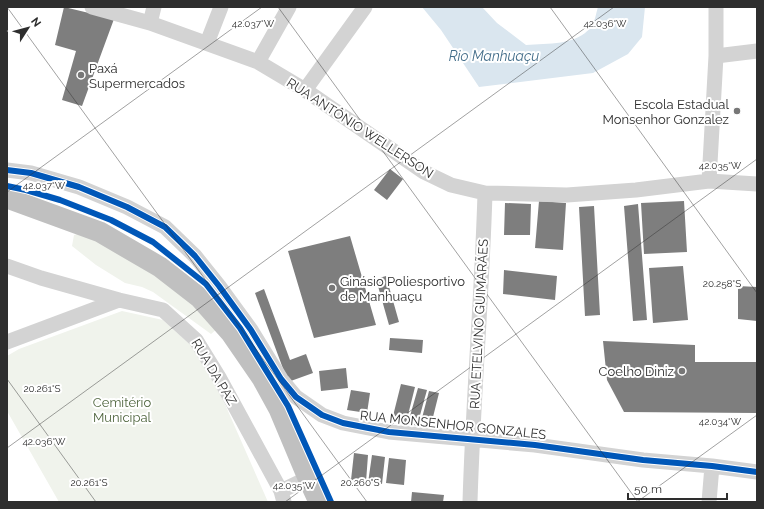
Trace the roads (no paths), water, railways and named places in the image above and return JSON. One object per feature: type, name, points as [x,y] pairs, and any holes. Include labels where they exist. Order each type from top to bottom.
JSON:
[{"type":"highway","points":[[7,198],[100,232],[153,263],[200,298],[241,332],[262,378],[279,409],[319,502]]},
{"type":"street","name":"RUA ANTÔNIO WELLERSON","points":[[92,7],[150,23],[258,62],[305,90],[424,172],[451,185],[485,194],[568,195],[636,190],[709,181],[757,184]]},
{"type":"street","points":[[150,23],[154,7]]},
{"type":"street","points":[[207,43],[220,7]]},
{"type":"street","points":[[258,62],[289,7]]},
{"type":"street","points":[[305,90],[365,7]]},
{"type":"street","points":[[709,181],[716,56],[716,7]]},
{"type":"street","points":[[716,56],[757,50]]},
{"type":"street","name":"RUA MONSENHOR GONZALES","points":[[7,170],[31,174],[79,187],[164,227],[195,256],[219,286],[241,332],[296,397],[322,415],[343,423],[389,432],[542,446],[643,460],[712,466],[757,472]]},
{"type":"street","name":"RUA ETELVINO GUIMARÃES","points":[[470,502],[485,194]]},
{"type":"street","name":"RUA DA PAZ","points":[[7,266],[41,278],[119,300],[163,310],[196,340],[220,379],[283,496]]},
{"type":"street","points":[[7,342],[119,300]]},
{"type":"street","points":[[709,502],[712,466]]},
{"type":"street","points":[[283,496],[308,478]]},
{"type":"water","name":"Rio Manhuaçu","points":[[422,7],[482,7],[497,23],[526,45],[570,41],[578,38],[591,27],[598,7],[645,7],[642,37],[628,54],[593,73],[479,87],[441,30]]},
{"type":"place","name":"Paxá Supermercados","points":[[81,75]]},
{"type":"place","name":"Escola Estadual Monsenhor Gonzalez","points":[[737,111]]},
{"type":"place","name":"Ginásio Poliesportivo de Manhuaçu","points":[[332,288]]},
{"type":"place","name":"Coelho Diniz","points":[[682,371]]},
{"type":"park label","name":"Cemitério Municipal","points":[[122,410]]}]
